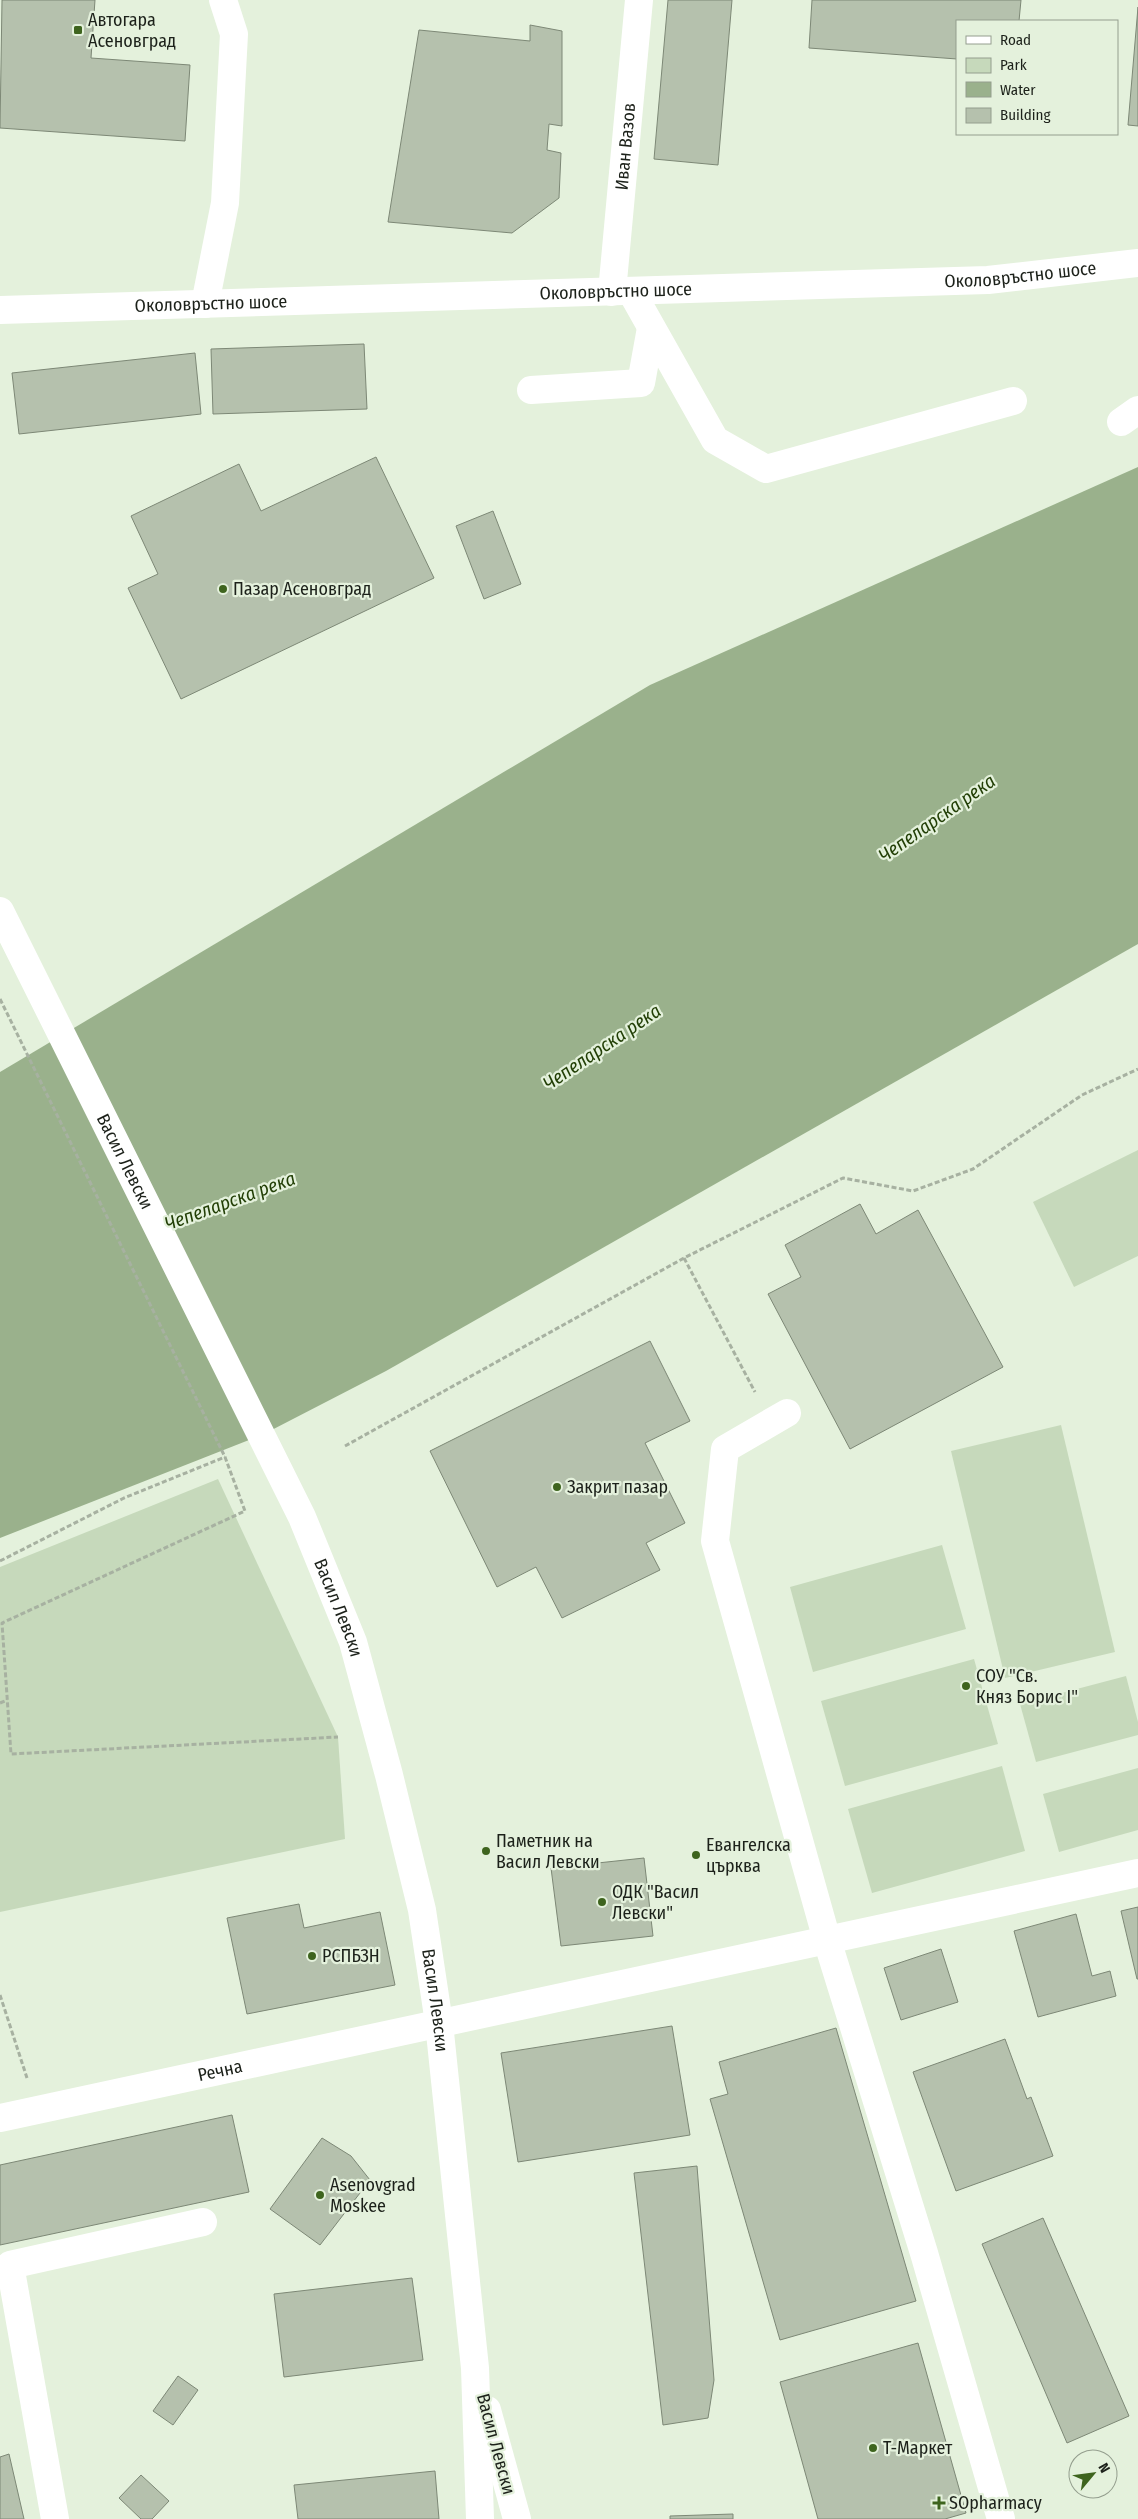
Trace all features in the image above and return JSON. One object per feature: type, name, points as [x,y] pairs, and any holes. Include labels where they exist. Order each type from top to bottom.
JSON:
[{"type":"street","points":[[205,304],[225,203],[234,34],[223,0]]},
{"type":"street","name":"Иван Вазов","points":[[622,292],[639,0]]},
{"type":"street","name":"Околовръстно шосе","points":[[0,310],[988,280],[1138,263]]},
{"type":"street","points":[[622,292],[651,328],[715,440],[766,469],[1013,401]]},
{"type":"street","points":[[531,390],[641,383],[651,328]]},
{"type":"street","name":"Васил Левски","points":[[0,911],[262,1434],[302,1517],[353,1642],[389,1775],[422,1910],[439,2023],[475,2368],[480,2519]]},
{"type":"street","points":[[779,1418],[725,1449],[715,1541],[827,1940],[924,2253],[1001,2519]]},
{"type":"street","name":"Речна","points":[[0,2118],[1138,1873]]},
{"type":"street","points":[[55,2519],[10,2265],[203,2222]]},
{"type":"street","name":"Васил Левски","points":[[475,2368],[517,2519]]},
{"type":"path","points":[[0,1001],[225,1457],[245,1512],[1,1624],[11,1754],[338,1737]]},
{"type":"path","points":[[345,1446],[684,1258],[843,1178],[913,1191],[973,1169],[1082,1095],[1138,1069]]},
{"type":"path","points":[[684,1258],[779,1418]]},
{"type":"path","points":[[0,1561],[124,1498],[225,1457]]},
{"type":"path","points":[[0,1703],[7,1700]]},
{"type":"path","points":[[0,1995],[38,2110]]},
{"type":"green space","points":[[1138,1150],[1138,1256],[1074,1287],[1033,1202]]},
{"type":"green space","points":[[1061,1425],[1115,1652],[1005,1678],[951,1451]]},
{"type":"green space","points":[[218,1479],[338,1737],[345,1839],[0,1912],[0,1567]]},
{"type":"green space","points":[[942,1545],[966,1629],[813,1672],[790,1587]]},
{"type":"green space","points":[[974,1659],[998,1744],[845,1786],[821,1701]]},
{"type":"green space","points":[[1126,1676],[1138,1722],[1138,1735],[1036,1762],[1020,1704]]},
{"type":"green space","points":[[1002,1766],[1025,1851],[872,1893],[848,1809]]},
{"type":"green space","points":[[1138,1768],[1138,1830],[1059,1852],[1043,1794]]},
{"type":"water","name":"Чепеларска река","points":[[1138,467],[1138,944],[386,1371],[262,1435],[0,1538],[0,1072],[650,685]]},
{"type":"building","points":[[2,0],[95,0],[91,58],[190,65],[185,141],[0,128]]},
{"type":"building","points":[[668,0],[732,0],[718,165],[654,159]]},
{"type":"building","points":[[812,0],[1021,0],[1019,20],[956,20],[956,59],[809,48]]},
{"type":"building","points":[[1138,7],[1138,126],[1128,125]]},
{"type":"building","points":[[530,25],[562,31],[562,126],[549,124],[547,150],[561,153],[559,198],[512,233],[388,222],[419,30],[530,41]]},
{"type":"building","points":[[364,344],[367,409],[213,414],[211,349]]},
{"type":"building","points":[[195,353],[201,414],[19,434],[12,373]]},
{"type":"building","points":[[376,457],[434,578],[181,699],[128,588],[158,574],[131,516],[239,464],[261,511]]},
{"type":"building","points":[[493,511],[521,584],[484,599],[456,526]]},
{"type":"building","points":[[860,1204],[876,1234],[918,1210],[1003,1367],[850,1449],[768,1294],[801,1277],[785,1245]]},
{"type":"building","name":"Закрит пазар","points":[[650,1341],[690,1421],[645,1443],[685,1523],[646,1543],[660,1570],[562,1618],[536,1567],[497,1587],[430,1451]]},
{"type":"building","name":"ОДК \"Васил Левски\"","points":[[644,1858],[653,1936],[561,1946],[551,1868]]},
{"type":"building","name":"РСПБЗН","points":[[299,1904],[304,1928],[380,1912],[395,1985],[247,2014],[227,1918]]},
{"type":"building","points":[[1138,1907],[1138,1979],[1137,1979],[1121,1911]]},
{"type":"building","points":[[1076,1914],[1092,1976],[1110,1971],[1116,1996],[1038,2017],[1014,1931]]},
{"type":"building","points":[[941,1949],[958,2002],[901,2020],[884,1968]]},
{"type":"building","points":[[672,2026],[690,2135],[518,2162],[501,2053]]},
{"type":"building","points":[[836,2028],[916,2301],[780,2340],[710,2099],[728,2094],[719,2062]]},
{"type":"building","points":[[1005,2039],[1027,2099],[1031,2097],[1053,2156],[956,2191],[913,2072]]},
{"type":"building","points":[[232,2115],[249,2192],[0,2245],[0,2165]]},
{"type":"building","name":"Asenovgrad Moskee","points":[[322,2138],[351,2156],[370,2180],[320,2245],[270,2209]]},
{"type":"building","points":[[697,2166],[714,2380],[708,2418],[663,2425],[634,2173]]},
{"type":"building","points":[[1043,2218],[1129,2416],[1067,2443],[982,2244]]},
{"type":"building","points":[[412,2278],[423,2360],[284,2377],[274,2294]]},
{"type":"building","name":"Т-Маркет","points":[[918,2343],[966,2513],[945,2519],[818,2519],[780,2382]]},
{"type":"building","points":[[178,2376],[198,2390],[173,2425],[153,2411]]},
{"type":"building","points":[[9,2454],[24,2519],[0,2519],[0,2457]]},
{"type":"building","points":[[435,2471],[439,2519],[298,2519],[294,2485]]},
{"type":"building","points":[[141,2475],[169,2501],[152,2519],[141,2519],[119,2498]]},
{"type":"building","points":[[733,2514],[733,2519],[670,2519],[670,2516]]},
{"type":"place","name":"Автогара Асеновград","points":[[78,30]]},
{"type":"place","name":"Пазар Асеновград","points":[[223,589]]},
{"type":"place","name":"Закрит пазар","points":[[557,1487]]},
{"type":"place","name":"СОУ \"Св. Княз Борис I\"","points":[[966,1686]]},
{"type":"place","name":"Паметник на Васил Левски","points":[[486,1851]]},
{"type":"place","name":"Евангелска църква","points":[[696,1855]]},
{"type":"place","name":"ОДК \"Васил Левски\"","points":[[602,1902]]},
{"type":"place","name":"РСПБЗН","points":[[312,1956]]},
{"type":"place","name":"Asenovgrad Moskee","points":[[320,2195]]},
{"type":"place","name":"Т-Маркет","points":[[873,2448]]},
{"type":"place","name":"SOpharmacy","points":[[939,2503]]}]
